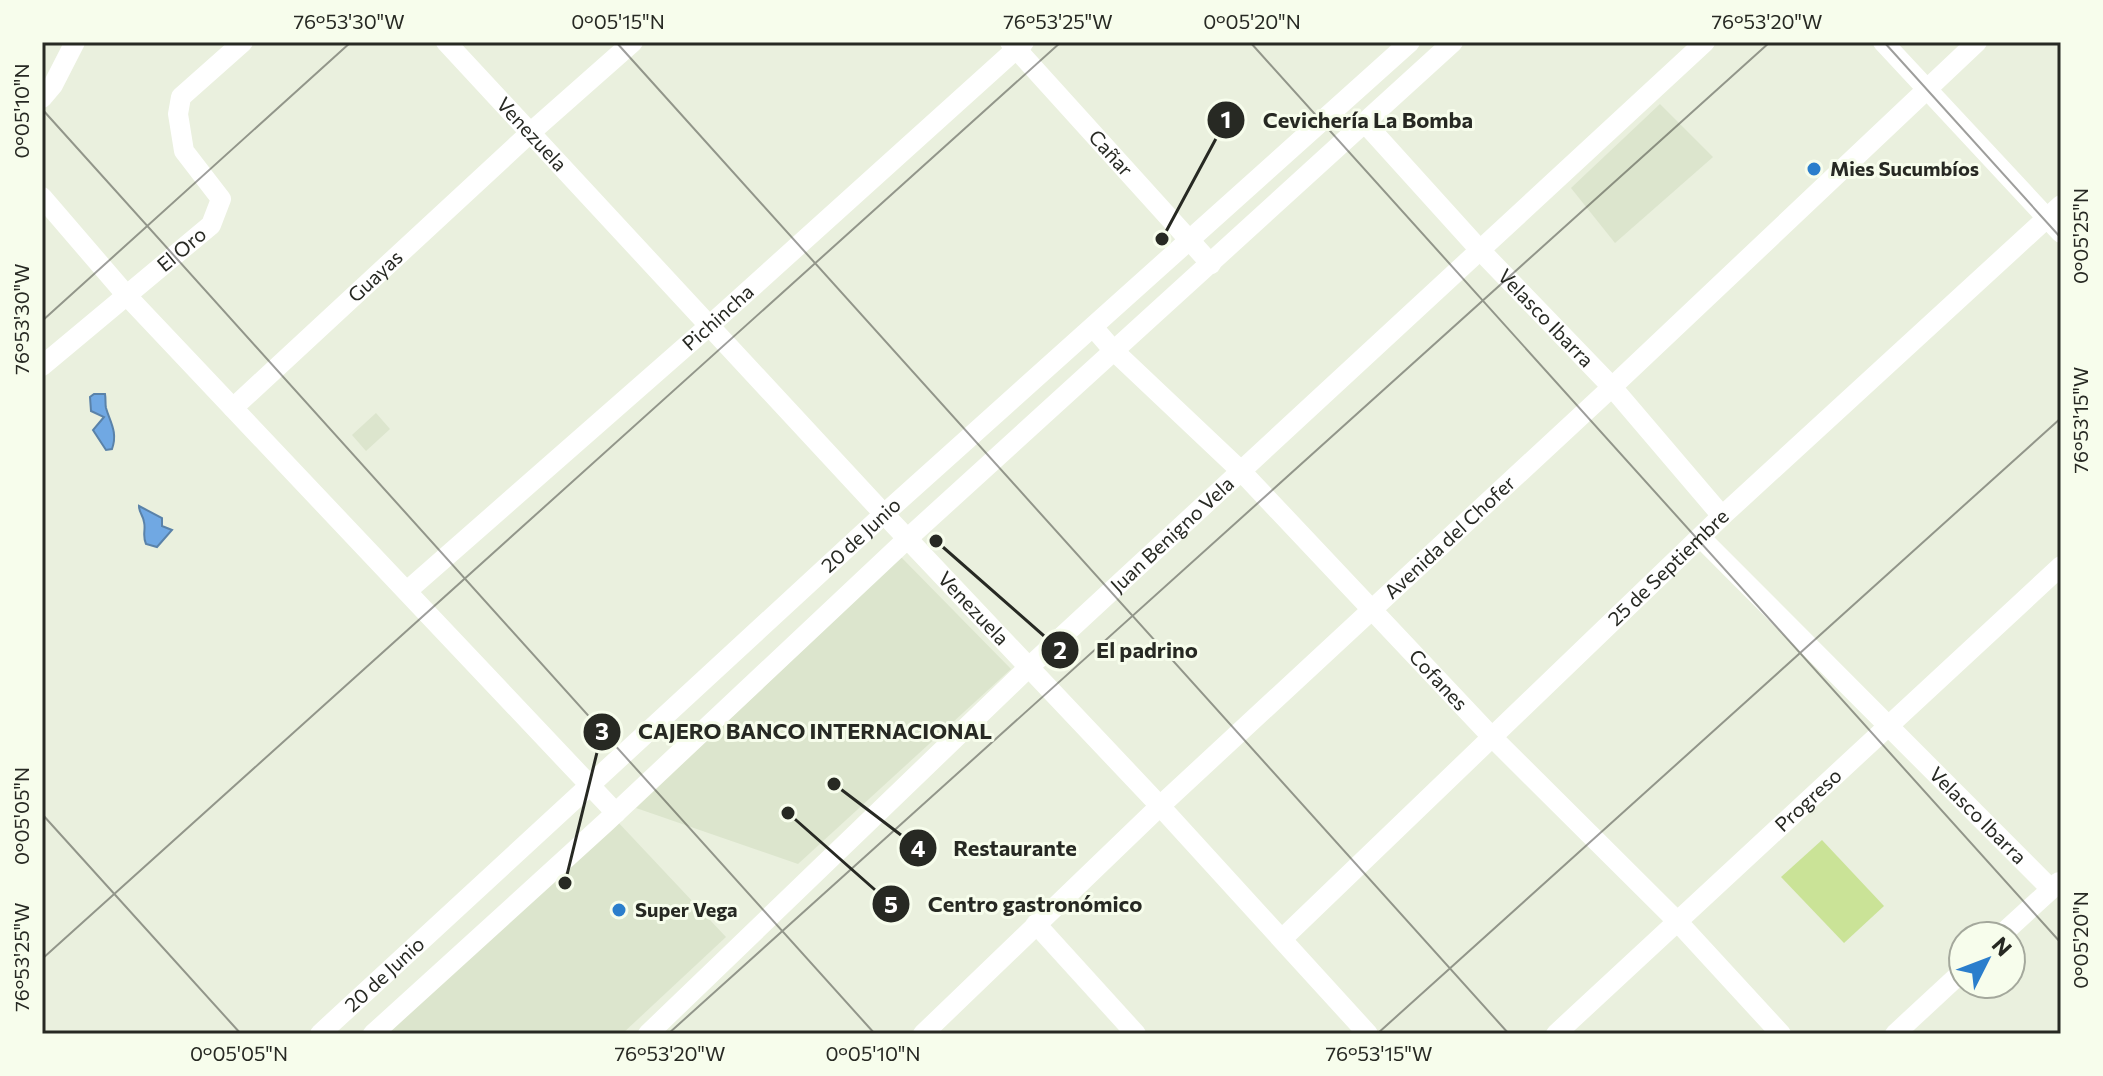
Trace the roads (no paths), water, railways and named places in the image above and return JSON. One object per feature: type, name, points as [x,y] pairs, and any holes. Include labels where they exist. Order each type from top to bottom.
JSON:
[{"type":"street","points":[[42,98],[53,85],[75,42]]},
{"type":"street","name":"El Oro","points":[[128,297],[211,225],[221,199],[184,151],[178,114],[181,97],[243,42]]},
{"type":"street","name":"Venezuela","points":[[446,42],[907,539],[1160,806],[1368,1034]]},
{"type":"street","name":"Guayas","points":[[233,408],[633,42]]},
{"type":"street","name":"20 de Junio","points":[[320,1034],[884,514],[1410,42]]},
{"type":"street","name":"20 de Junio","points":[[373,1034],[616,813],[907,539],[1453,42]]},
{"type":"street","name":"Juan Benigno Vela","points":[[648,1034],[1028,668],[1705,42]]},
{"type":"street","points":[[1883,42],[1925,90],[2056,218]]},
{"type":"street","name":"Avenida del Chofer","points":[[923,1034],[1160,806],[1612,387],[1977,42]]},
{"type":"street","name":"Cañar","points":[[1017,45],[1211,264]]},
{"type":"street","name":"Pichincha","points":[[407,591],[709,326],[1017,45]]},
{"type":"street","name":"Velasco Ibarra","points":[[1365,123],[1479,249],[1612,387],[1722,516]]},
{"type":"street","points":[[42,197],[128,297],[616,813]]},
{"type":"street","name":"25 de Septiembre","points":[[1282,939],[1722,516],[2056,218]]},
{"type":"street","points":[[42,366],[128,297]]},
{"type":"street","name":"Cofanes","points":[[1093,327],[1113,350],[1241,471],[1491,736],[1677,921],[1770,1030]]},
{"type":"street","name":"Velasco Ibarra","points":[[1701,538],[1889,726],[2056,884]]},
{"type":"street","name":"Progreso","points":[[1556,1034],[2061,566]]},
{"type":"street","points":[[2017,920],[2056,884]]},
{"type":"street","points":[[1036,924],[1136,1034]]},
{"type":"street","points":[[1895,1034],[1947,986]]},
{"type":"water","points":[[105,394],[114,432],[112,449],[106,450],[93,430],[104,417],[91,411],[90,397]]},
{"type":"water","points":[[139,506],[162,518],[162,526],[172,530],[157,547],[146,544]]},
{"type":"place","name":"Mies Sucumbíos","points":[[1814,169]]},
{"type":"place","name":"Cevichería La Bomba","points":[[1162,239]]},
{"type":"place","name":"El padrino","points":[[936,541]]},
{"type":"place","name":"Restaurante","points":[[834,784]]},
{"type":"place","name":"Centro gastronómico","points":[[788,813]]},
{"type":"place","name":"CAJERO BANCO INTERNACIONAL","points":[[565,883]]},
{"type":"place","name":"Super Vega","points":[[619,910]]}]
